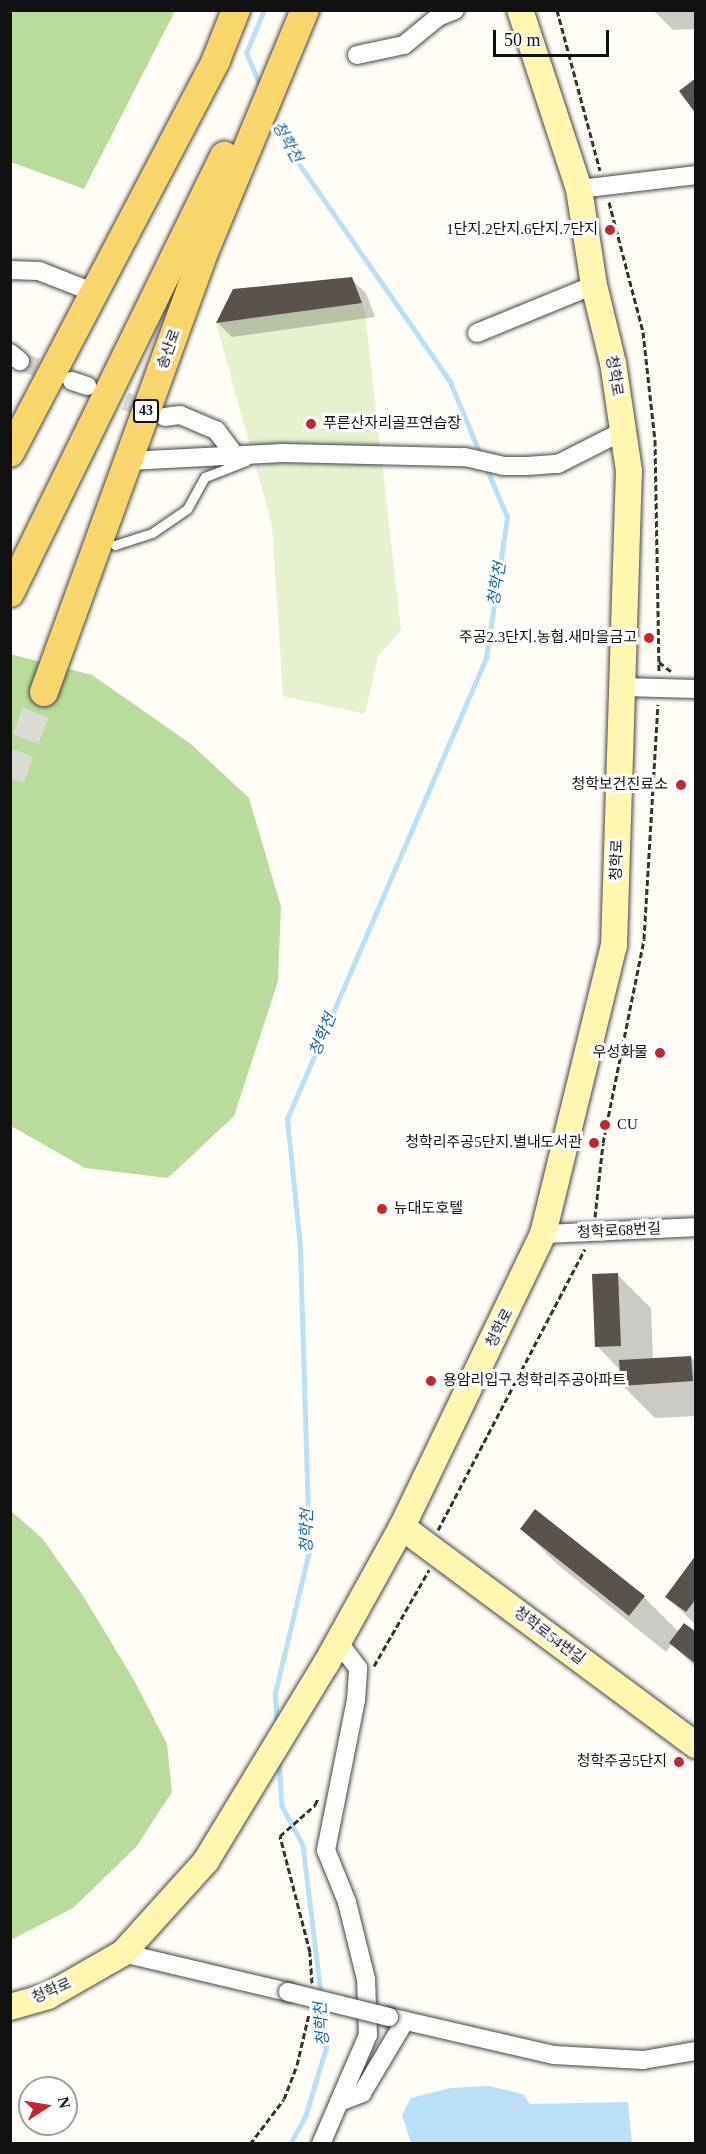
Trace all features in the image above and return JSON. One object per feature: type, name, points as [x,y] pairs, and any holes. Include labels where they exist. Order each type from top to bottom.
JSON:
[{"type":"main road","points":[[10,453],[216,60],[236,10]]},
{"type":"main road","name":"송산로","points":[[44,692],[205,250],[286,10]]},
{"type":"main road","name":"송산로","points":[[10,593],[305,10]]},
{"type":"street","points":[[357,55],[404,45],[438,17],[455,10]]},
{"type":"street","name":"청학로","points":[[10,2007],[48,1996],[123,1953],[206,1861],[326,1664],[337,1640],[402,1527],[543,1234],[614,946],[628,471],[613,363],[594,285],[579,189],[520,10]]},
{"type":"street","points":[[671,177],[696,162]]},
{"type":"street","points":[[579,189],[696,175]]},
{"type":"street","points":[[10,270],[39,271],[95,292]]},
{"type":"street","points":[[477,333],[594,285]]},
{"type":"street","points":[[165,417],[180,415],[216,430],[236,457]]},
{"type":"street","points":[[128,461],[263,455],[465,457],[502,466],[558,464],[623,431]]},
{"type":"street","points":[[623,687],[696,689]]},
{"type":"street","name":"청학로68번길","points":[[543,1234],[696,1227]]},
{"type":"street","name":"청학로54번길","points":[[402,1527],[696,1745]]},
{"type":"street","points":[[321,2144],[368,2035],[366,1979],[346,1902],[326,1850],[356,1700],[358,1668],[337,1640]]},
{"type":"street","points":[[123,1953],[397,2019],[573,2057],[643,2060],[696,2051]]},
{"type":"street","points":[[339,2102],[362,2093],[397,2019]]},
{"type":"lane","points":[[115,545],[152,533],[187,509],[205,477],[263,455]]},
{"type":"path","points":[[280,1836],[315,1805]]},
{"type":"green space","points":[[10,11],[175,11],[84,189],[11,162]]},
{"type":"green space","name":"푸른산자리골프연습장","points":[[352,277],[365,313],[401,630],[378,656],[365,714],[283,696],[272,525],[216,323],[233,289]]},
{"type":"green space","points":[[10,654],[92,675],[191,744],[249,798],[281,907],[278,981],[234,1116],[168,1178],[85,1168],[11,1126]]},
{"type":"green space","points":[[11,1511],[42,1538],[82,1594],[134,1680],[167,1744],[172,1792],[136,1847],[73,1908],[11,1940]]},
{"type":"water","points":[[488,2086],[523,2094],[530,2104],[628,2102],[632,2143],[411,2143],[402,2115],[411,2098],[450,2088]]},
{"type":"building","points":[[696,78],[696,114],[679,91]]},
{"type":"building","points":[[352,277],[362,303],[216,323],[233,289]]},
{"type":"building","points":[[618,1273],[621,1346],[595,1347],[592,1274]]},
{"type":"building","points":[[691,1356],[693,1381],[621,1386],[619,1360]]},
{"type":"building","points":[[535,1509],[645,1596],[629,1616],[520,1529]]},
{"type":"building","points":[[696,1555],[696,1599],[686,1612],[665,1597]]},
{"type":"building","points":[[684,1623],[696,1632],[696,1664],[669,1643]]},
{"type":"waterway","name":"청학천","points":[[261,88],[246,53],[264,10]]},
{"type":"waterway","name":"청학천","points":[[272,116],[284,142],[450,381],[481,455]]},
{"type":"waterway","name":"청학천","points":[[277,1725],[275,1693],[309,1551],[300,1247],[287,1119],[486,658],[507,517],[486,468]]},
{"type":"waterway","name":"청학천","points":[[279,1760],[282,1806],[303,1845],[321,1994]]},
{"type":"waterway","name":"청학천","points":[[290,2144],[305,2117],[326,2048],[322,2006]]},
{"type":"tunnel","points":[[20,361],[62,377]]},
{"type":"tunnel","points":[[100,391],[155,413]]},
{"type":"tunnel","points":[[10,778],[44,692]]},
{"type":"place","name":"1단지.2단지.6단지.7단지","points":[[610,230]]},
{"type":"place","name":"푸른산자리골프연습장","points":[[311,424]]},
{"type":"place","name":"주공2.3단지.농협.새마을금고","points":[[649,638]]},
{"type":"place","name":"청학보건진료소","points":[[681,785]]},
{"type":"place","name":"우성화물","points":[[660,1053]]},
{"type":"place","name":"CU","points":[[605,1125]]},
{"type":"place","name":"청학리주공5단지.별내도서관","points":[[594,1143]]},
{"type":"place","name":"뉴대도호텔","points":[[382,1209]]},
{"type":"place","name":"용암리입구.청학리주공아파트","points":[[431,1381]]},
{"type":"place","name":"청학주공5단지","points":[[679,1762]]}]
